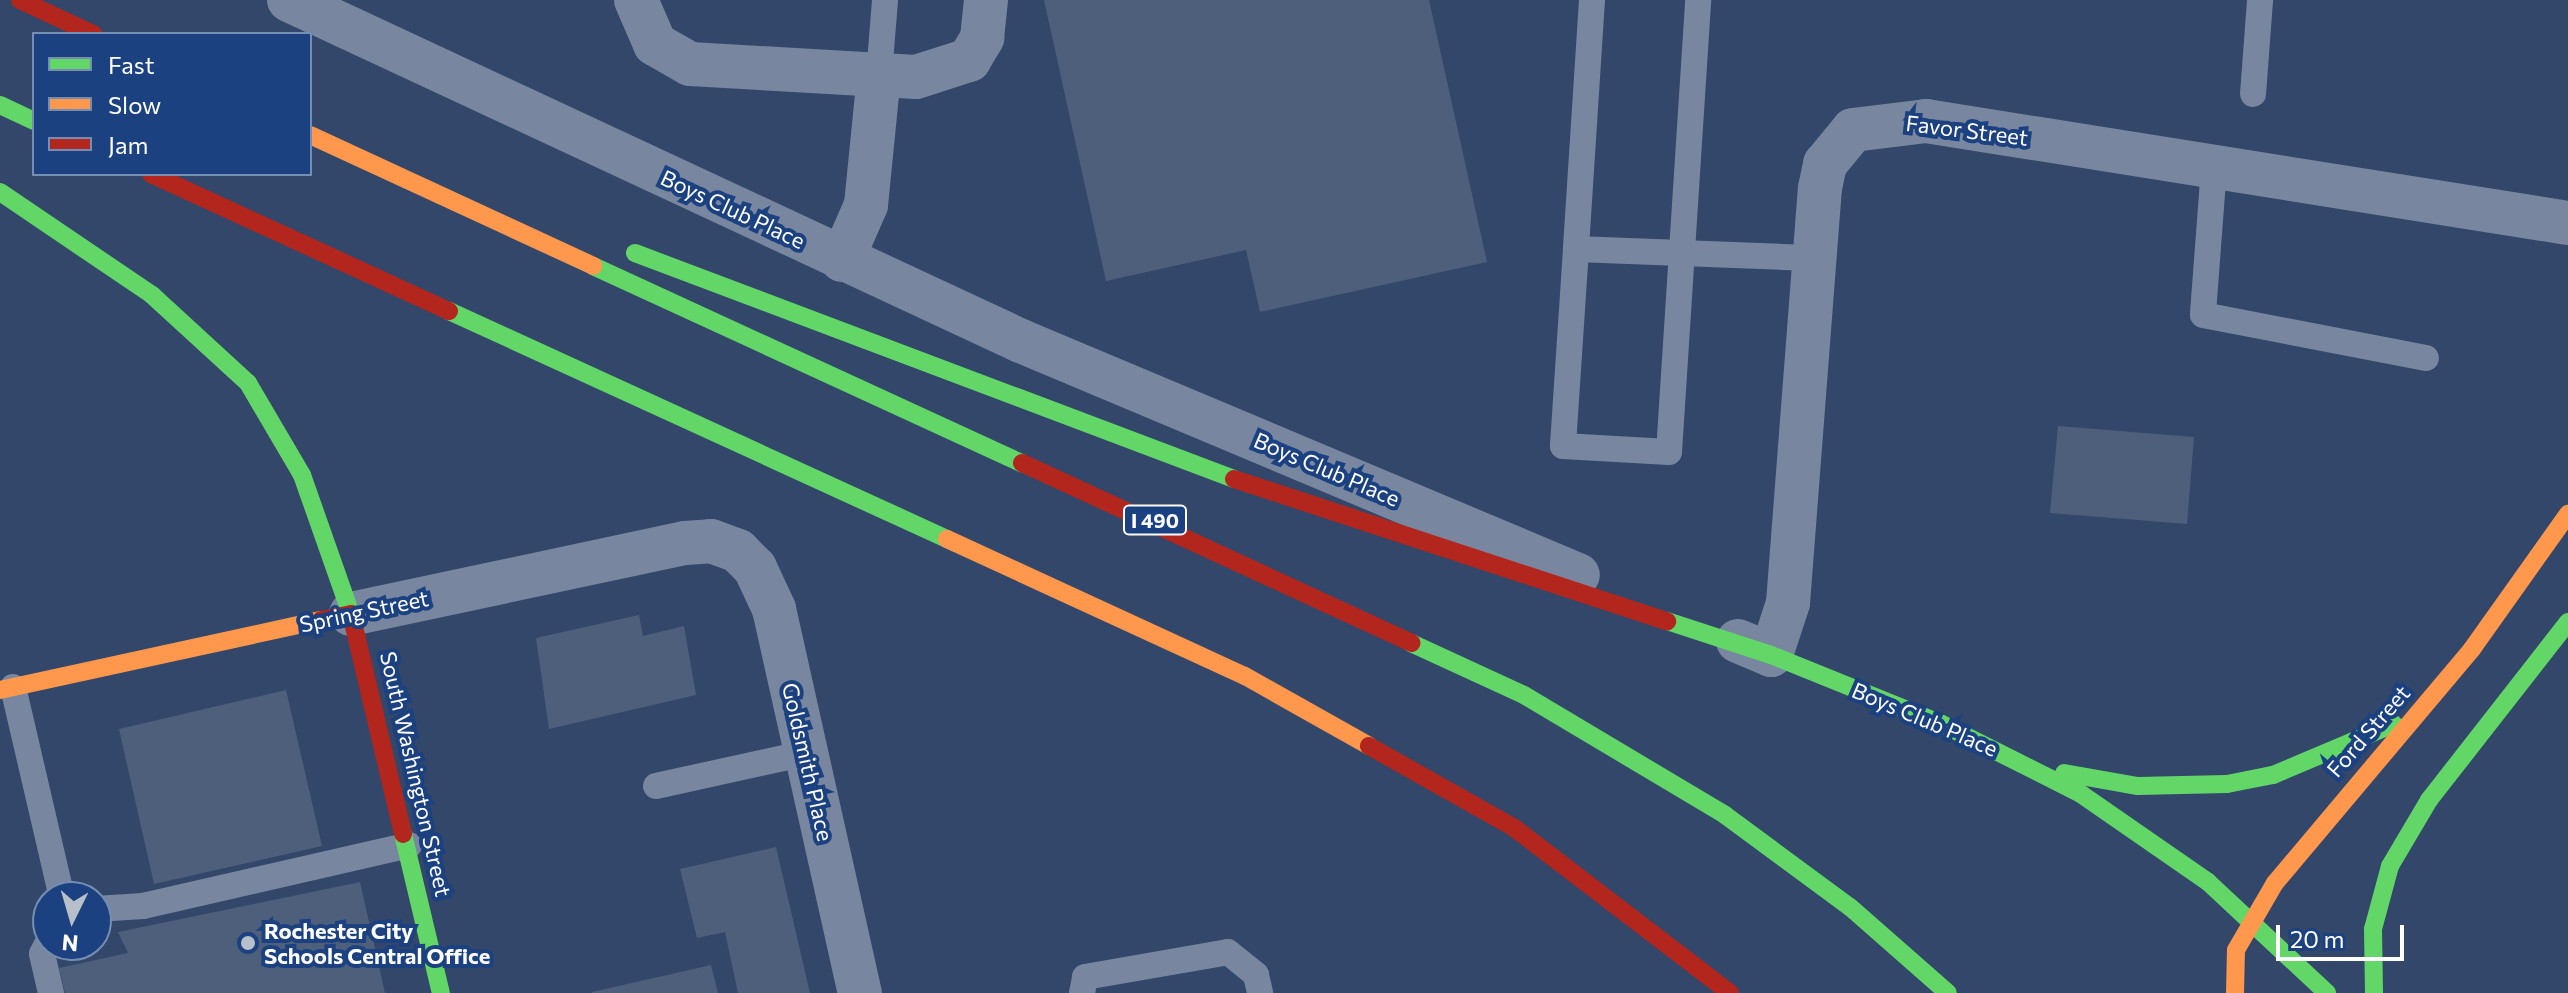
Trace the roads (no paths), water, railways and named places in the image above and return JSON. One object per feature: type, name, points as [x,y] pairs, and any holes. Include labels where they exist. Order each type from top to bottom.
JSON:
[{"type":"main road","points":[[20,0],[89,32]]},
{"type":"main road","points":[[0,105],[32,120]]},
{"type":"main road","points":[[312,133],[549,221]]},
{"type":"main road","name":"I 490","points":[[312,133],[1524,695],[1725,815],[1850,907],[1948,993]]},
{"type":"main road","points":[[155,176],[1301,705],[1539,845],[1730,993]]},
{"type":"main road","name":"South Washington Street","points":[[0,192],[152,295],[248,383],[302,475],[351,614],[409,845],[441,993]]},
{"type":"main road","points":[[608,243],[1272,493],[1771,655]]},
{"type":"main road","name":"Ford Street","points":[[2235,993],[2236,950],[2251,919],[2323,820],[2520,587],[2568,514]]},
{"type":"main road","name":"Spring Street","points":[[6,689],[351,614]]},
{"type":"main road","points":[[2374,993],[2373,929],[2390,866],[2429,800],[2568,622]]},
{"type":"main road","name":"Boys Club Place","points":[[1771,655],[2009,754],[2144,835],[2251,919],[2327,993]]},
{"type":"main road","points":[[2009,754],[2099,782],[2227,784],[2361,742],[2423,705]]},
{"type":"street","name":"Boys Club Place","points":[[289,0],[842,260],[1771,655]]},
{"type":"street","points":[[636,0],[655,44],[677,60],[933,76],[960,67],[977,50],[986,0]]},
{"type":"street","points":[[842,260],[869,190],[879,75]]},
{"type":"street","name":"Favor Street","points":[[1771,655],[1794,578],[1815,258],[1825,164],[1853,130],[1890,121],[2214,167],[2568,223]]},
{"type":"street","name":"Spring Street","points":[[351,614],[685,543],[730,546]]},
{"type":"street","name":"Goldsmith Place","points":[[730,546],[755,568],[769,595],[860,993]]},
{"type":"lane","points":[[879,75],[885,0]]},
{"type":"lane","points":[[1592,0],[1563,446],[1669,452],[1698,0]]},
{"type":"lane","points":[[2253,94],[2260,0]]},
{"type":"lane","points":[[2214,167],[2203,315],[2426,358]]},
{"type":"lane","points":[[1576,249],[1815,258]]},
{"type":"lane","points":[[6,689],[58,881]]},
{"type":"lane","points":[[656,786],[806,753]]},
{"type":"lane","points":[[112,908],[143,906],[409,845]]},
{"type":"lane","points":[[1082,993],[1085,977],[1228,952],[1256,975],[1260,993]]},
{"type":"lane","points":[[44,961],[51,993]]},
{"type":"place","name":"Rochester City Schools Central Office","points":[[248,943]]}]
